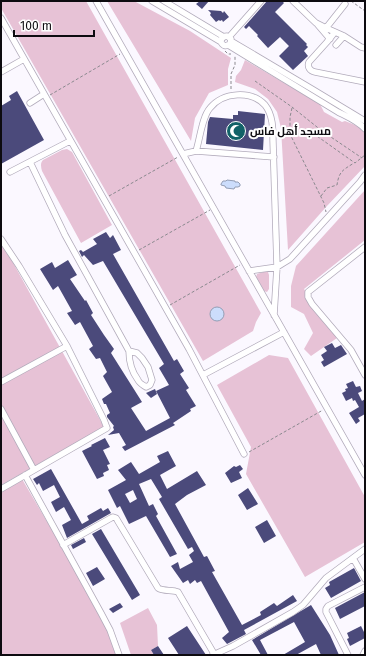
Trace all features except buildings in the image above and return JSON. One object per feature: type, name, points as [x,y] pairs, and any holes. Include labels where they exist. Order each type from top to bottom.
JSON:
[{"type":"street","points":[[96,1],[365,475]]},
{"type":"street","points":[[152,1],[312,88],[365,122]]},
{"type":"street","points":[[164,1],[226,40],[237,51],[362,125],[365,129]]},
{"type":"street","points":[[294,1],[330,39]]},
{"type":"street","points":[[226,40],[258,2]]},
{"type":"street","points":[[326,28],[345,4]]},
{"type":"street","points":[[1,18],[166,308],[244,454]]},
{"type":"street","points":[[316,23],[344,36],[364,48]]},
{"type":"street","points":[[335,32],[309,62],[308,64],[310,70],[365,82]]},
{"type":"street","points":[[336,46],[344,36]]},
{"type":"street","points":[[1,72],[24,59]]},
{"type":"street","points":[[196,152],[205,116],[210,108],[217,102],[225,97],[241,95],[252,97],[265,106],[269,113],[272,125],[274,157],[277,267],[274,316]]},
{"type":"street","points":[[30,102],[46,96]]},
{"type":"street","points":[[10,172],[70,141]]},
{"type":"street","points":[[183,154],[196,152],[274,157]]},
{"type":"street","points":[[30,162],[65,234],[129,351],[129,359],[133,372],[138,381],[146,387],[150,385],[152,380],[145,362],[137,354],[129,351]]},
{"type":"street","points":[[249,271],[277,267],[290,259],[362,181],[365,175]]},
{"type":"street","points":[[1,239],[19,266],[66,346],[107,428],[1,489]]},
{"type":"street","points":[[365,247],[308,292],[309,299],[312,304],[351,350],[365,375]]},
{"type":"street","points":[[203,375],[284,332]]},
{"type":"street","points":[[1,382],[66,346]]},
{"type":"street","points":[[1,410],[34,470]]},
{"type":"street","points":[[25,475],[110,630],[119,655]]},
{"type":"street","points":[[63,545],[111,518],[116,518],[158,588],[161,590],[178,592],[213,652],[213,655],[293,612],[303,605],[326,578],[365,549]]},
{"type":"street","points":[[353,558],[365,579]]},
{"type":"street","points":[[348,655],[326,612],[326,609],[328,606],[365,587]]},
{"type":"street","points":[[363,655],[365,651]]},
{"type":"path","points":[[351,1],[365,11]]},
{"type":"path","points":[[232,96],[231,74],[235,65],[234,57],[237,51]]},
{"type":"path","points":[[46,96],[125,52]]},
{"type":"path","points":[[255,81],[292,107],[322,131],[362,158]]},
{"type":"path","points":[[292,107],[290,117],[290,134],[324,203],[326,212]]},
{"type":"path","points":[[273,136],[314,134],[355,163]]},
{"type":"path","points":[[104,200],[183,154]]},
{"type":"path","points":[[320,196],[327,188],[337,185],[338,176],[342,171],[365,155]]},
{"type":"path","points":[[134,253],[214,208]]},
{"type":"path","points":[[166,308],[244,263]]},
{"type":"path","points":[[244,454],[327,408]]},
{"type":"shaded area","points":[[1,1],[86,1],[261,313],[253,331],[203,361],[1,8]]},
{"type":"shaded area","points":[[107,1],[134,1],[190,31],[231,58],[228,69],[228,85],[209,93],[195,118],[191,141]]},
{"type":"shaded area","points":[[245,60],[320,104],[324,112],[342,122],[345,121],[360,127],[365,133],[365,166],[288,250],[281,128],[277,112],[268,99],[255,89],[235,82],[236,76],[241,70]]},
{"type":"shaded area","points":[[67,149],[72,152],[112,225],[81,243],[41,167],[41,162],[43,160]]},
{"type":"shaded area","points":[[365,190],[365,240],[304,289],[337,338],[311,356],[304,349],[313,333],[304,314],[291,307],[291,286],[296,266]]},
{"type":"shaded area","points":[[1,241],[104,427],[1,485]]},
{"type":"shaded area","points":[[266,271],[269,275],[269,289],[267,292],[264,291],[256,277],[257,274]]},
{"type":"shaded area","points":[[269,355],[288,358],[365,497],[365,542],[305,577],[246,474],[251,447],[217,385]]},
{"type":"shaded area","points":[[22,479],[107,624],[118,655],[1,655],[1,491]]},
{"type":"shaded area","points":[[148,608],[157,625],[158,646],[151,650],[154,655],[131,655],[120,623]]},
{"type":"water","points":[[227,180],[238,182],[240,186],[235,187],[234,189],[226,188],[225,186],[221,185],[223,181]]},
{"type":"water","points":[[217,307],[222,309],[224,314],[222,319],[217,321],[212,319],[210,314],[212,309]]},
{"type":"place","name":"مسجد أهل فاس","points":[[236,131]]}]
